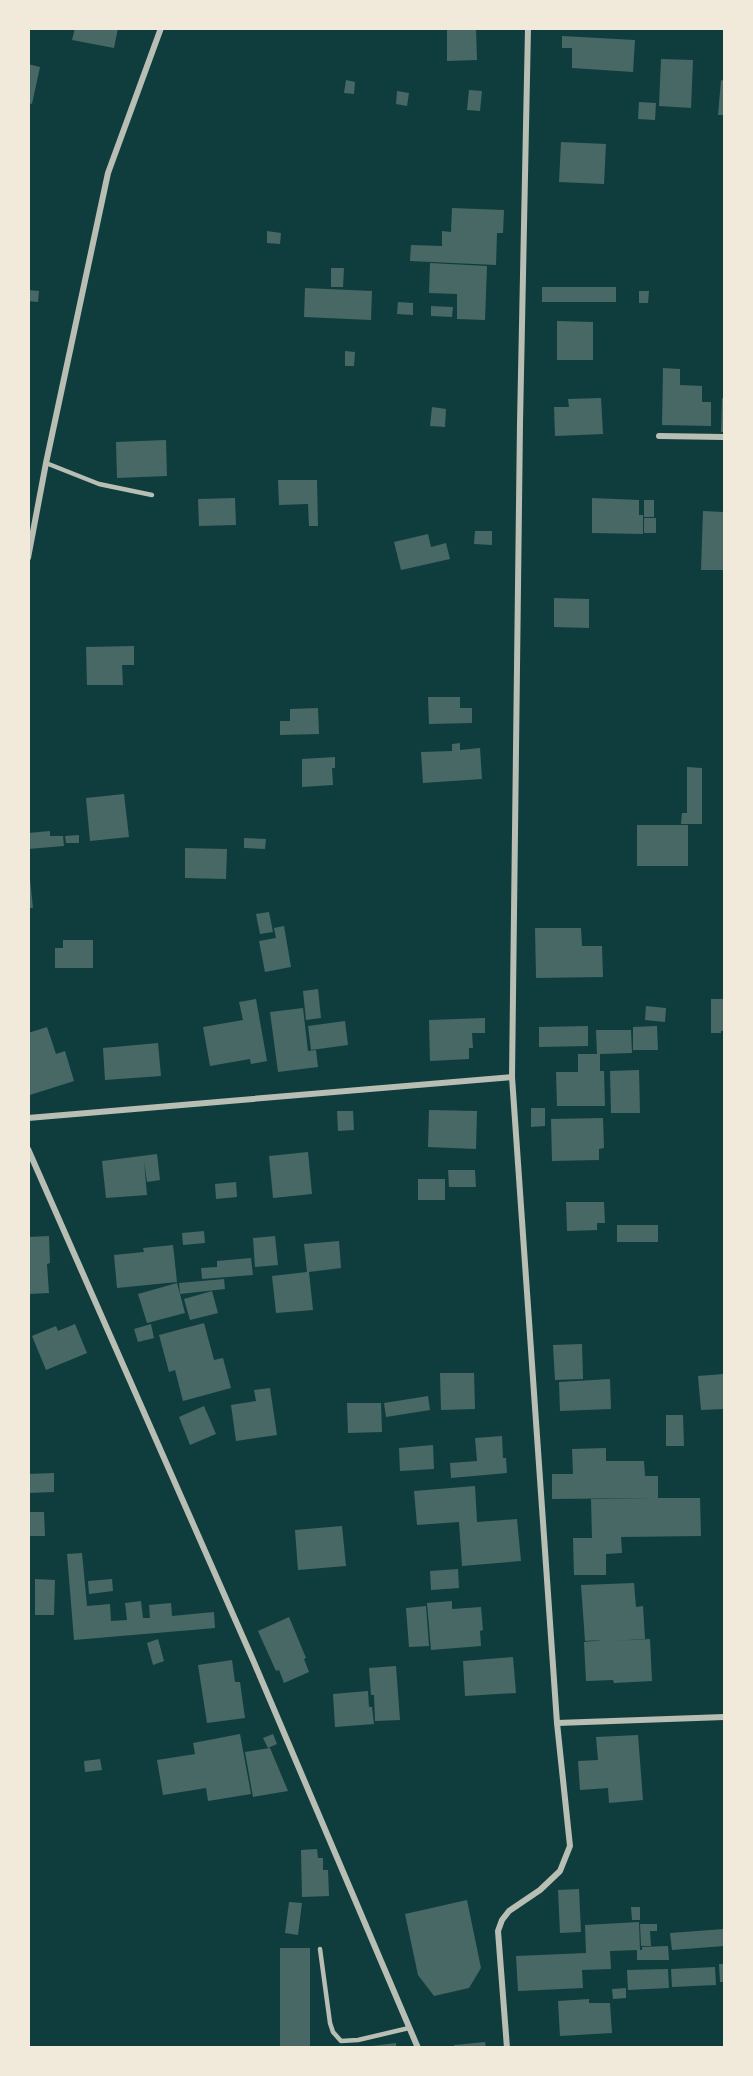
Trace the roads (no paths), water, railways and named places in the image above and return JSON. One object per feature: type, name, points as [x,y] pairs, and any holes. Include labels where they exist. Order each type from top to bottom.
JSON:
[{"type":"street","points":[[28,558],[108,173],[161,28]]},
{"type":"street","points":[[507,2048],[498,1931],[509,1911],[540,1890],[560,1871],[570,1846],[557,1722],[512,1077],[520,423],[528,28]]},
{"type":"street","points":[[658,436],[724,438]]},
{"type":"street","points":[[28,1118],[512,1077]]},
{"type":"street","points":[[28,1149],[253,1660],[418,2048]]},
{"type":"street","points":[[557,1722],[724,1717]]},
{"type":"lane","points":[[46,463],[99,484],[152,495]]},
{"type":"lane","points":[[320,1949],[330,2023],[333,2032],[341,2041],[358,2040],[409,2028]]}]
